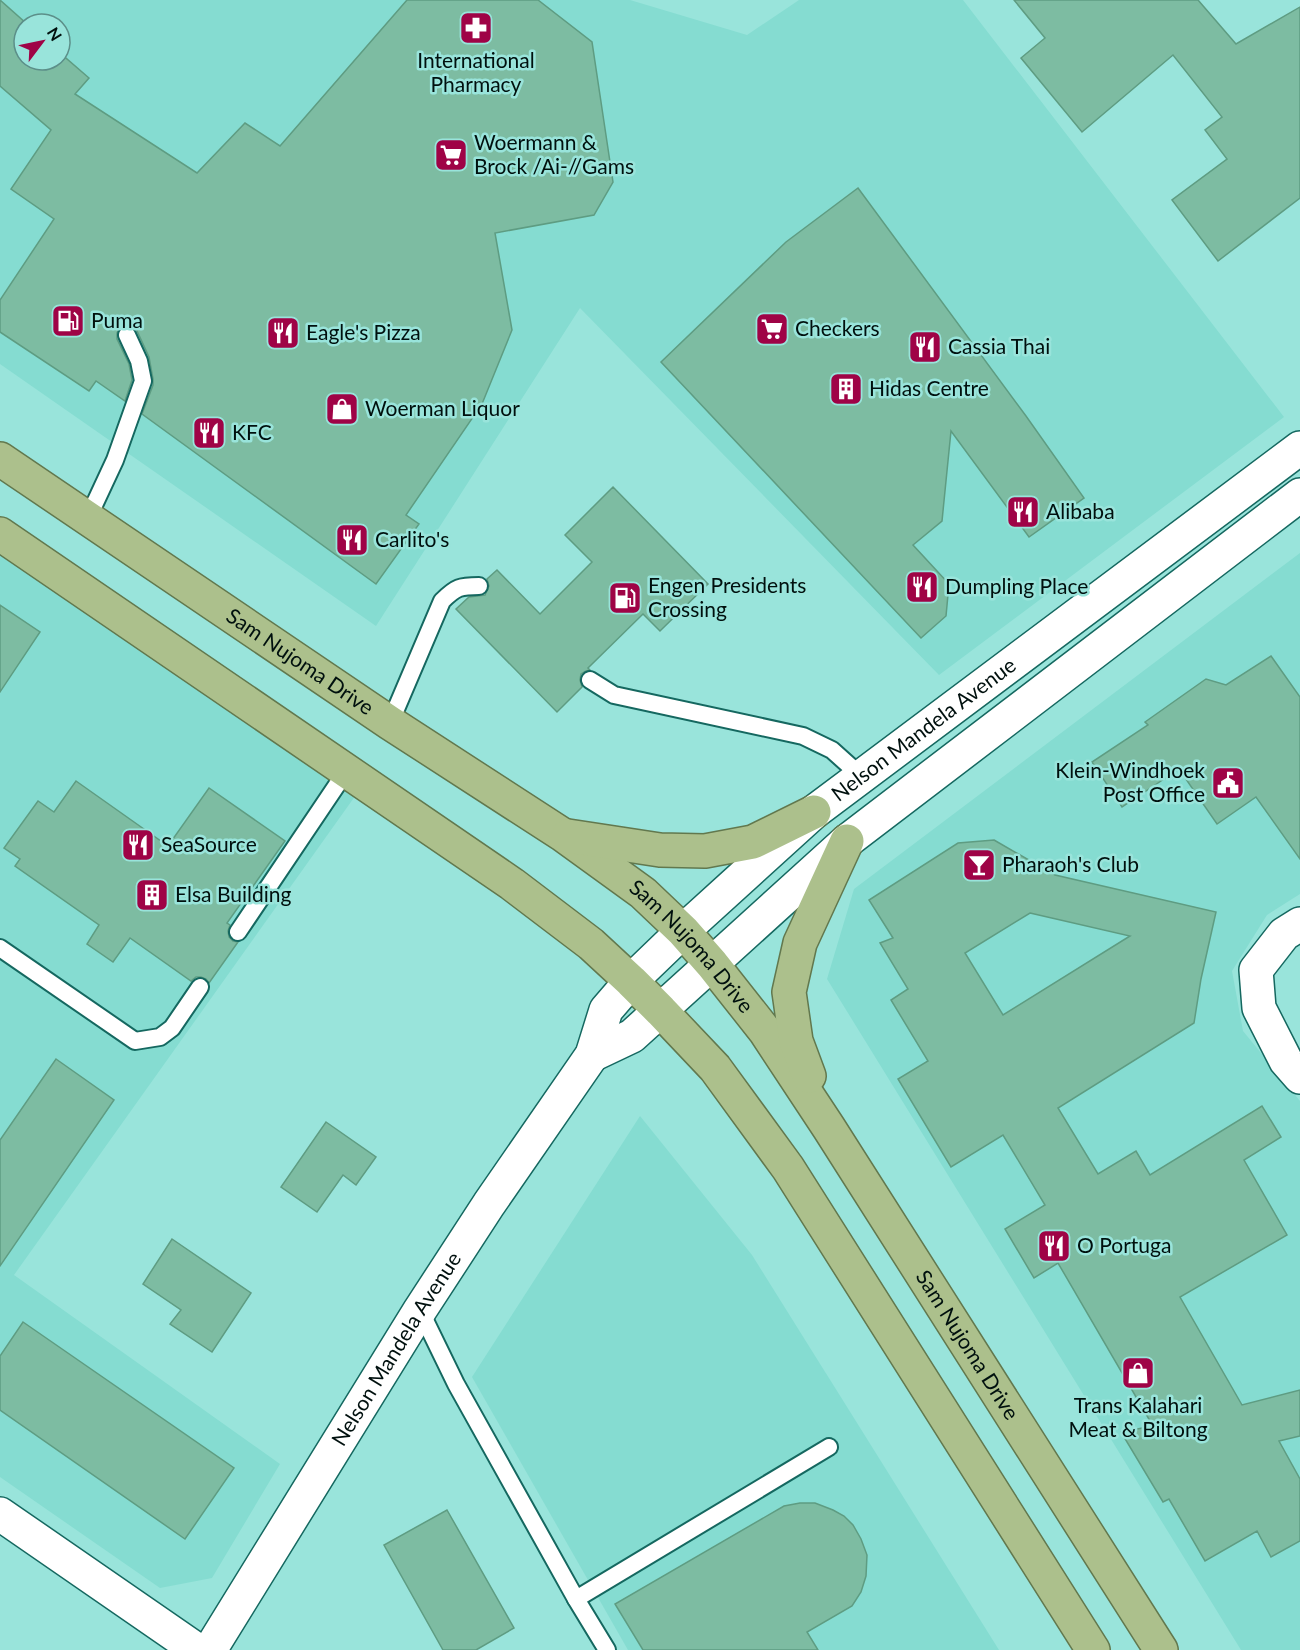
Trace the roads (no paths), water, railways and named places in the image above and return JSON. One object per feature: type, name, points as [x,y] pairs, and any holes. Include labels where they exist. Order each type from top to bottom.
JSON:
[{"type":"highway","name":"Sam Nujoma Drive","points":[[0,459],[390,723],[563,835],[643,893],[683,931],[765,1031],[1161,1650]]},
{"type":"highway","points":[[0,534],[512,884],[591,944],[662,1011],[714,1068],[788,1168],[1093,1650]]},
{"type":"highway","points":[[563,835],[660,850],[705,851],[753,842],[814,812]]},
{"type":"highway","points":[[829,1128],[796,1041],[789,992],[800,943],[847,841]]},
{"type":"main road","name":"Nelson Mandela Avenue","points":[[210,1650],[420,1310],[489,1204],[592,1055],[606,1010],[631,981],[814,812],[1300,448]]},
{"type":"main road","name":"Nelson Mandela Avenue","points":[[592,1055],[632,1036],[847,841],[1300,495]]},
{"type":"main road","points":[[1300,924],[1284,934],[1256,970],[1258,1008],[1286,1061],[1300,1077]]},
{"type":"main road","points":[[0,1514],[197,1650]]},
{"type":"lane","points":[[88,518],[115,460],[143,381],[139,361],[127,335]]},
{"type":"lane","points":[[390,723],[442,600],[453,590],[467,586],[479,586]]},
{"type":"lane","points":[[590,680],[614,695],[803,736],[832,750],[861,776]]},
{"type":"lane","points":[[238,932],[347,770]]},
{"type":"lane","points":[[0,948],[135,1041],[160,1037],[172,1028],[200,987]]},
{"type":"lane","points":[[420,1310],[456,1384],[607,1650]]},
{"type":"lane","points":[[576,1599],[829,1447]]},
{"type":"place","name":"International Pharmacy","points":[[476,28]]},
{"type":"place","name":"Woermann & Brock /Ai-//Gams","points":[[451,155]]},
{"type":"place","name":"Puma","points":[[68,321]]},
{"type":"place","name":"Checkers","points":[[772,329]]},
{"type":"place","name":"Eagle's Pizza","points":[[283,333]]},
{"type":"place","name":"Cassia Thai","points":[[925,347]]},
{"type":"place","name":"Hidas Centre","points":[[846,389]]},
{"type":"place","name":"Woerman Liquor","points":[[342,409]]},
{"type":"place","name":"KFC","points":[[209,433]]},
{"type":"place","name":"Alibaba","points":[[1023,512]]},
{"type":"place","name":"Carlito's","points":[[352,540]]},
{"type":"place","name":"Dumpling Place","points":[[922,587]]},
{"type":"place","name":"Engen Presidents Crossing","points":[[625,598]]},
{"type":"place","name":"Klein-Windhoek Post Office","points":[[1228,783]]},
{"type":"place","name":"SeaSource","points":[[138,845]]},
{"type":"place","name":"Pharaoh's Club","points":[[979,865]]},
{"type":"place","name":"Elsa Building","points":[[152,895]]},
{"type":"place","name":"O Portuga","points":[[1054,1246]]},
{"type":"place","name":"Trans Kalahari Meat & Biltong","points":[[1138,1373]]}]
